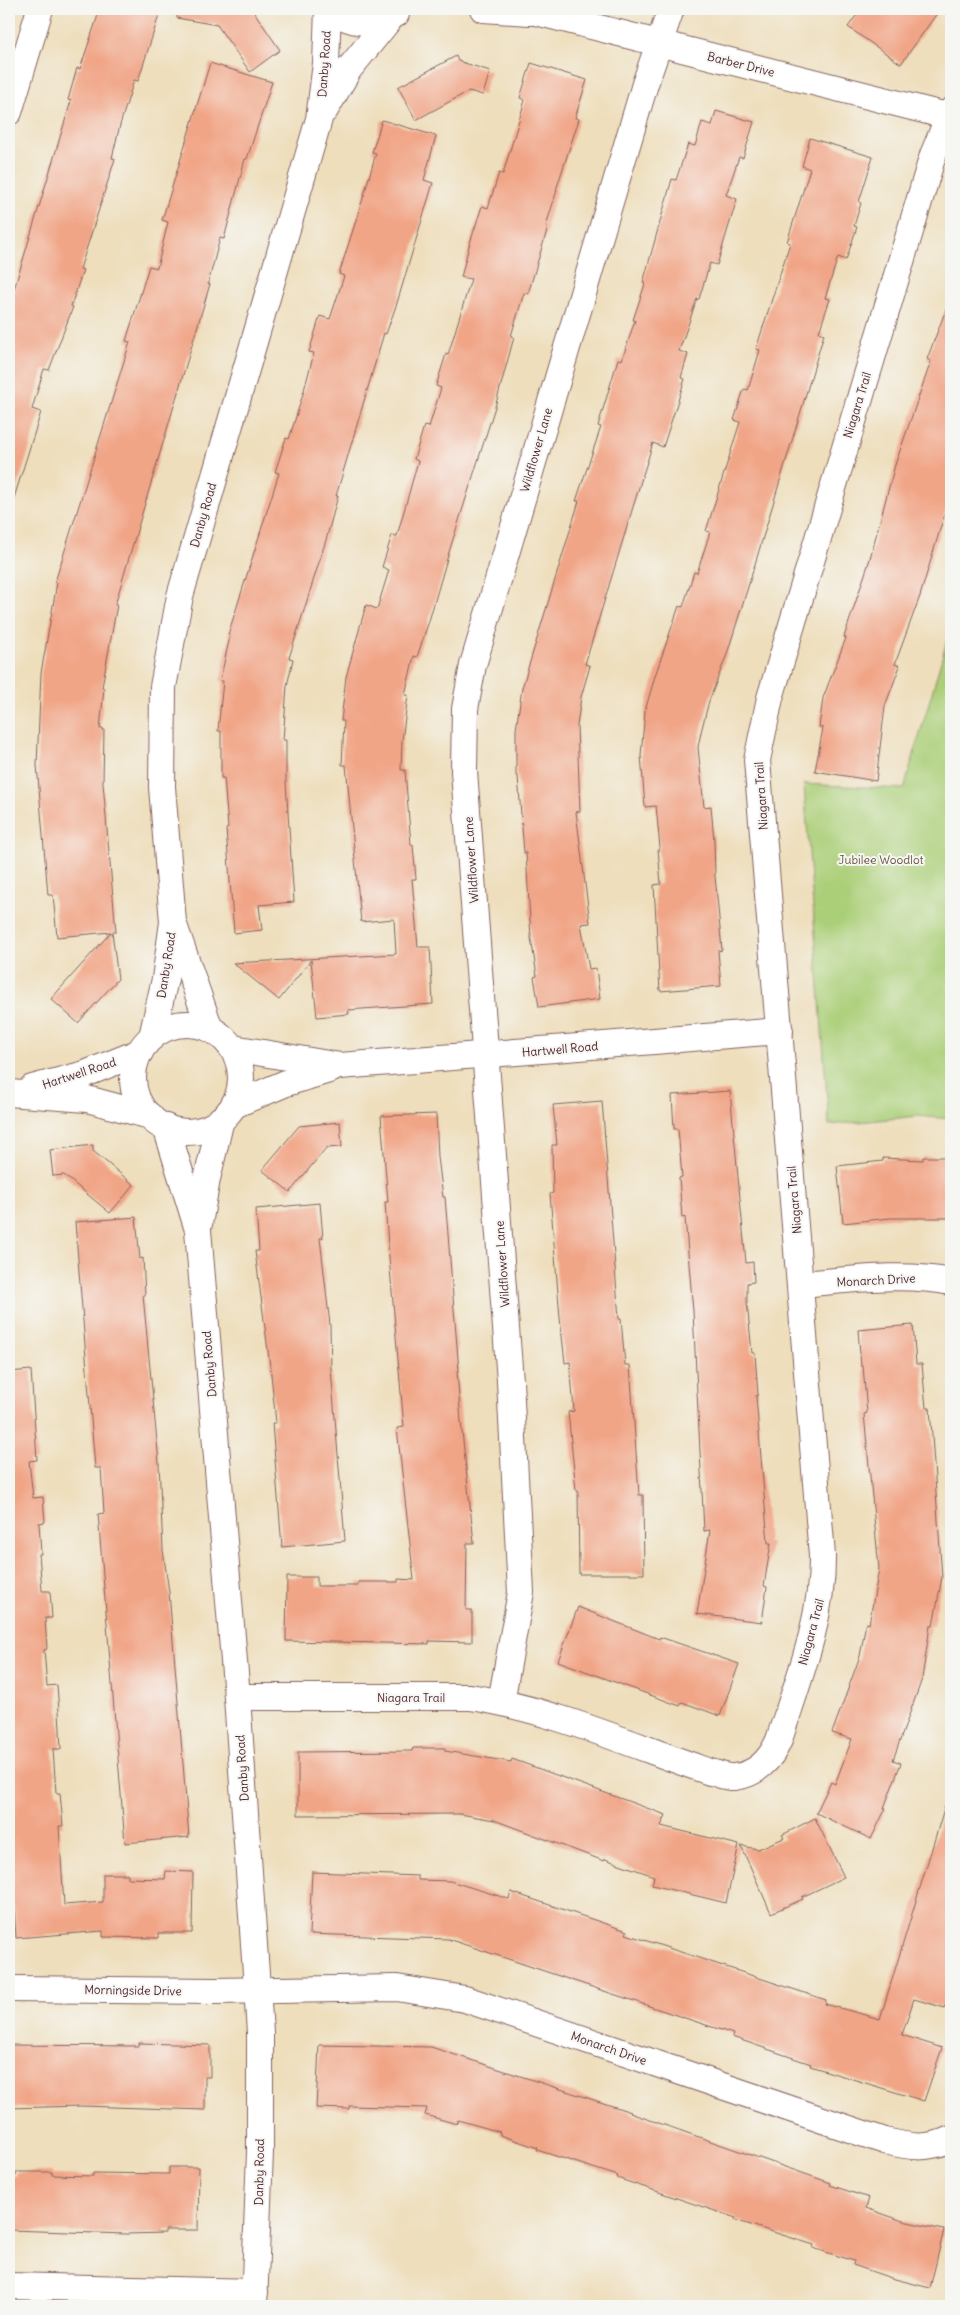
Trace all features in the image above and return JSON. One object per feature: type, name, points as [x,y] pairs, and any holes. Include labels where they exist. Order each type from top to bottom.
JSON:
[{"type":"street","points":[[9,112],[40,9]]},
{"type":"street","points":[[329,9],[351,20],[365,22],[379,21],[398,12]]},
{"type":"street","name":"Danby Road","points":[[146,1044],[165,979],[173,922],[162,787],[164,678],[180,596],[319,119],[326,63],[329,9]]},
{"type":"street","name":"Barber Drive","points":[[483,9],[527,10],[950,115]]},
{"type":"street","name":"Wildflower Lane","points":[[501,1702],[521,1592],[510,1381],[464,771],[463,739],[468,688],[637,111],[671,9]]},
{"type":"street","name":"Danby Road","points":[[319,119],[349,69],[398,12]]},
{"type":"street","name":"Niagara Trail","points":[[237,1697],[470,1697],[533,1710],[710,1772],[734,1777],[757,1770],[772,1756],[779,1740],[818,1614],[822,1591],[822,1556],[757,760],[778,669],[933,155],[950,115]]},
{"type":"street","name":"Danby Road","points":[[173,922],[210,1029]]},
{"type":"street","points":[[180,1024],[195,1025],[210,1029],[226,1040],[233,1048],[240,1067],[241,1077],[227,1112],[204,1129],[194,1131],[175,1130],[158,1121],[138,1100],[134,1082],[136,1062],[146,1044],[170,1026],[180,1024]]},
{"type":"street","name":"Hartwell Road","points":[[227,1112],[286,1083],[340,1066],[780,1031]]},
{"type":"street","name":"Hartwell Road","points":[[13,1093],[85,1074],[146,1044]]},
{"type":"street","name":"Hartwell Road","points":[[233,1048],[340,1066]]},
{"type":"street","name":"Hartwell Road","points":[[13,1093],[87,1099],[158,1121]]},
{"type":"street","name":"Danby Road","points":[[227,1112],[207,1179],[198,1230],[237,1697],[258,1990],[260,2152],[254,2299]]},
{"type":"street","name":"Danby Road","points":[[158,1121],[198,1230]]},
{"type":"street","name":"Monarch Drive","points":[[801,1284],[898,1277],[930,1278],[951,1282]]},
{"type":"street","name":"Monarch Drive","points":[[258,1990],[397,1988],[465,1999],[884,2141],[912,2148],[939,2144],[951,2139]]},
{"type":"street","name":"Morningside Drive","points":[[9,1989],[258,1990]]},
{"type":"street","points":[[9,2286],[254,2299]]},
{"type":"green space","name":"Jubilee Woodlot","points":[[951,627],[951,1119],[918,1116],[829,1125],[804,784],[904,789]]},
{"type":"building","points":[[100,9],[161,9],[138,81],[134,80],[120,125],[112,158],[115,159],[80,269],[83,270],[71,306],[73,307],[49,370],[44,369],[32,409],[41,412],[13,501],[9,500],[9,306],[71,101],[68,100],[77,68],[80,69]]},
{"type":"building","points":[[178,9],[252,9],[280,50],[250,72],[217,25],[177,18]]},
{"type":"building","points":[[861,9],[940,9],[901,64],[848,27]]},
{"type":"building","points":[[456,56],[458,61],[490,71],[483,95],[469,91],[416,120],[398,87]]},
{"type":"building","points":[[210,63],[272,82],[247,159],[245,159],[224,239],[220,238],[208,284],[210,284],[115,605],[117,605],[102,687],[104,688],[100,729],[104,729],[103,783],[116,932],[112,932],[118,979],[78,1023],[51,999],[111,932],[57,937],[53,895],[48,895],[37,765],[41,673],[57,583],[55,582],[130,342],[126,341],[149,266],[157,268],[168,222],[162,220]]},
{"type":"building","points":[[531,63],[587,80],[575,118],[579,119],[556,190],[546,226],[548,227],[528,294],[524,293],[511,336],[514,337],[495,407],[429,621],[417,657],[414,656],[405,695],[408,695],[402,741],[401,770],[405,770],[411,845],[413,845],[416,879],[412,879],[418,947],[430,947],[433,1004],[348,1010],[349,1014],[317,1017],[311,960],[279,1000],[233,963],[396,954],[394,919],[361,922],[346,765],[342,765],[344,721],[341,721],[346,677],[366,605],[377,609],[389,570],[382,567],[392,535],[397,536],[418,461],[414,459],[424,426],[429,427],[441,388],[436,386],[446,354],[448,355],[471,279],[461,277],[469,246],[482,206],[488,208],[499,173],[503,174],[525,100],[520,98]]},
{"type":"building","points":[[716,111],[754,122],[743,158],[739,157],[726,195],[737,199],[717,265],[710,263],[699,299],[697,299],[679,351],[688,354],[681,378],[685,379],[663,447],[653,443],[585,664],[590,666],[581,697],[577,726],[580,811],[576,812],[590,923],[581,924],[589,969],[596,968],[600,999],[539,1007],[534,977],[537,976],[531,938],[526,853],[524,853],[518,776],[516,776],[516,730],[522,688],[579,501],[576,501],[601,427],[598,426],[618,359],[622,360],[635,320],[633,320],[645,284],[643,283],[672,179],[676,180],[688,144],[695,146],[702,122],[712,125]]},
{"type":"building","points":[[382,120],[436,136],[424,180],[433,183],[397,303],[386,334],[384,333],[336,496],[338,496],[326,540],[289,658],[293,659],[287,686],[283,740],[286,740],[286,783],[294,902],[259,905],[262,930],[234,933],[224,778],[221,778],[221,731],[218,731],[223,681],[220,681],[230,636],[228,635],[279,473],[275,472],[286,438],[289,439],[303,394],[314,353],[309,352],[320,316],[330,319],[344,276],[339,274],[376,153],[372,152]]},
{"type":"building","points":[[810,138],[873,157],[859,202],[861,203],[854,226],[857,227],[846,260],[838,257],[825,298],[830,299],[819,332],[824,334],[749,584],[727,654],[709,701],[698,747],[704,807],[711,806],[722,950],[718,951],[721,986],[660,991],[654,885],[661,884],[658,849],[660,848],[656,806],[645,807],[641,755],[645,711],[679,606],[683,607],[694,572],[697,573],[710,532],[706,531],[740,422],[734,420],[744,389],[748,390],[760,350],[756,349],[790,243],[787,242],[810,169],[802,166]]},
{"type":"building","points":[[950,299],[951,493],[920,596],[895,664],[900,666],[885,706],[876,781],[815,771],[823,728],[819,727],[823,698],[846,638],[844,637],[869,562],[895,465],[931,361],[927,359]]},
{"type":"building","points":[[730,1091],[746,1263],[753,1262],[754,1282],[747,1283],[747,1302],[752,1353],[755,1353],[758,1395],[756,1396],[768,1543],[771,1543],[764,1586],[767,1587],[762,1622],[697,1614],[710,1530],[704,1531],[693,1311],[685,1217],[682,1218],[679,1178],[682,1177],[678,1129],[674,1129],[672,1095]]},
{"type":"building","points":[[602,1101],[619,1319],[621,1319],[625,1365],[630,1365],[639,1495],[643,1495],[644,1574],[579,1574],[578,1490],[576,1490],[568,1412],[574,1411],[570,1362],[565,1363],[560,1318],[550,1194],[553,1193],[552,1145],[557,1145],[553,1105]]},
{"type":"building","points":[[436,1114],[438,1157],[443,1197],[445,1197],[459,1371],[457,1371],[461,1422],[474,1543],[467,1543],[466,1610],[472,1610],[472,1642],[429,1641],[429,1644],[286,1641],[287,1577],[317,1577],[317,1586],[358,1586],[358,1582],[398,1582],[398,1579],[414,1580],[397,1428],[404,1427],[388,1246],[385,1202],[388,1202],[381,1116]]},
{"type":"building","points":[[340,1122],[342,1147],[326,1148],[290,1192],[262,1170],[299,1126]]},
{"type":"building","points":[[93,1145],[93,1151],[134,1185],[110,1213],[64,1175],[53,1176],[50,1150]]},
{"type":"building","points":[[923,1157],[951,1157],[951,1218],[890,1218],[843,1223],[837,1166],[883,1161],[883,1158],[923,1160]]},
{"type":"building","points":[[320,1203],[323,1238],[320,1238],[330,1325],[331,1369],[345,1541],[282,1547],[272,1423],[276,1423],[255,1251],[259,1251],[256,1209]]},
{"type":"building","points":[[136,1217],[140,1259],[143,1258],[145,1295],[143,1295],[159,1463],[163,1550],[169,1592],[189,1837],[125,1843],[98,1514],[104,1513],[101,1468],[95,1468],[75,1222]]},
{"type":"building","points":[[913,1325],[916,1364],[922,1364],[926,1408],[930,1408],[942,1577],[933,1626],[930,1626],[922,1679],[893,1760],[901,1763],[884,1808],[886,1808],[871,1839],[816,1813],[831,1782],[835,1784],[852,1739],[832,1733],[860,1656],[866,1623],[869,1624],[879,1569],[864,1414],[867,1413],[863,1366],[861,1366],[858,1330]]},
{"type":"building","points":[[31,1370],[37,1460],[29,1461],[33,1498],[43,1497],[45,1522],[39,1523],[41,1554],[39,1554],[42,1591],[50,1591],[52,1618],[45,1618],[47,1649],[44,1650],[47,1686],[57,1685],[59,1711],[61,1749],[53,1749],[56,1793],[60,1793],[63,1826],[59,1826],[64,1905],[103,1902],[103,1874],[128,1874],[128,1878],[165,1879],[166,1871],[193,1872],[192,1933],[159,1933],[159,1938],[103,1937],[103,1931],[16,1938],[14,1906],[10,1907],[9,1896],[9,1372]]},
{"type":"building","points":[[578,1607],[659,1639],[660,1637],[739,1664],[720,1716],[682,1702],[680,1706],[558,1661]]},
{"type":"building","points":[[413,1748],[445,1748],[445,1751],[511,1762],[512,1759],[666,1815],[661,1826],[739,1845],[726,1903],[652,1885],[654,1876],[605,1859],[604,1861],[494,1820],[460,1814],[298,1815],[298,1752],[412,1751]]},
{"type":"building","points":[[947,1799],[951,1800],[951,1986],[945,2008],[914,1999],[902,2035],[942,2048],[924,2101],[810,2066],[811,2064],[732,2037],[733,2034],[448,1939],[309,1934],[312,1872],[418,1876],[418,1880],[450,1881],[509,1899],[511,1892],[627,1931],[626,1934],[826,2000],[825,2004],[880,2019]]},
{"type":"building","points":[[815,1818],[844,1877],[802,1897],[803,1899],[771,1913],[741,1846],[758,1849],[784,1838],[782,1835]]},
{"type":"building","points":[[139,2043],[210,2045],[210,2077],[205,2077],[205,2110],[81,2106],[9,2108],[9,2045],[139,2046]]},
{"type":"building","points":[[319,2045],[431,2047],[631,2112],[869,2198],[866,2208],[903,2221],[944,2230],[930,2288],[891,2278],[853,2265],[854,2261],[813,2248],[814,2245],[735,2220],[736,2218],[617,2178],[618,2176],[537,2150],[538,2148],[500,2135],[500,2132],[458,2120],[457,2124],[425,2115],[427,2108],[349,2106],[349,2109],[316,2108]]},
{"type":"building","points":[[169,2167],[199,2167],[198,2230],[165,2230],[165,2233],[126,2234],[9,2230],[9,2176],[16,2176],[16,2172],[52,2172],[52,2175],[93,2176],[93,2173],[169,2174]]}]
